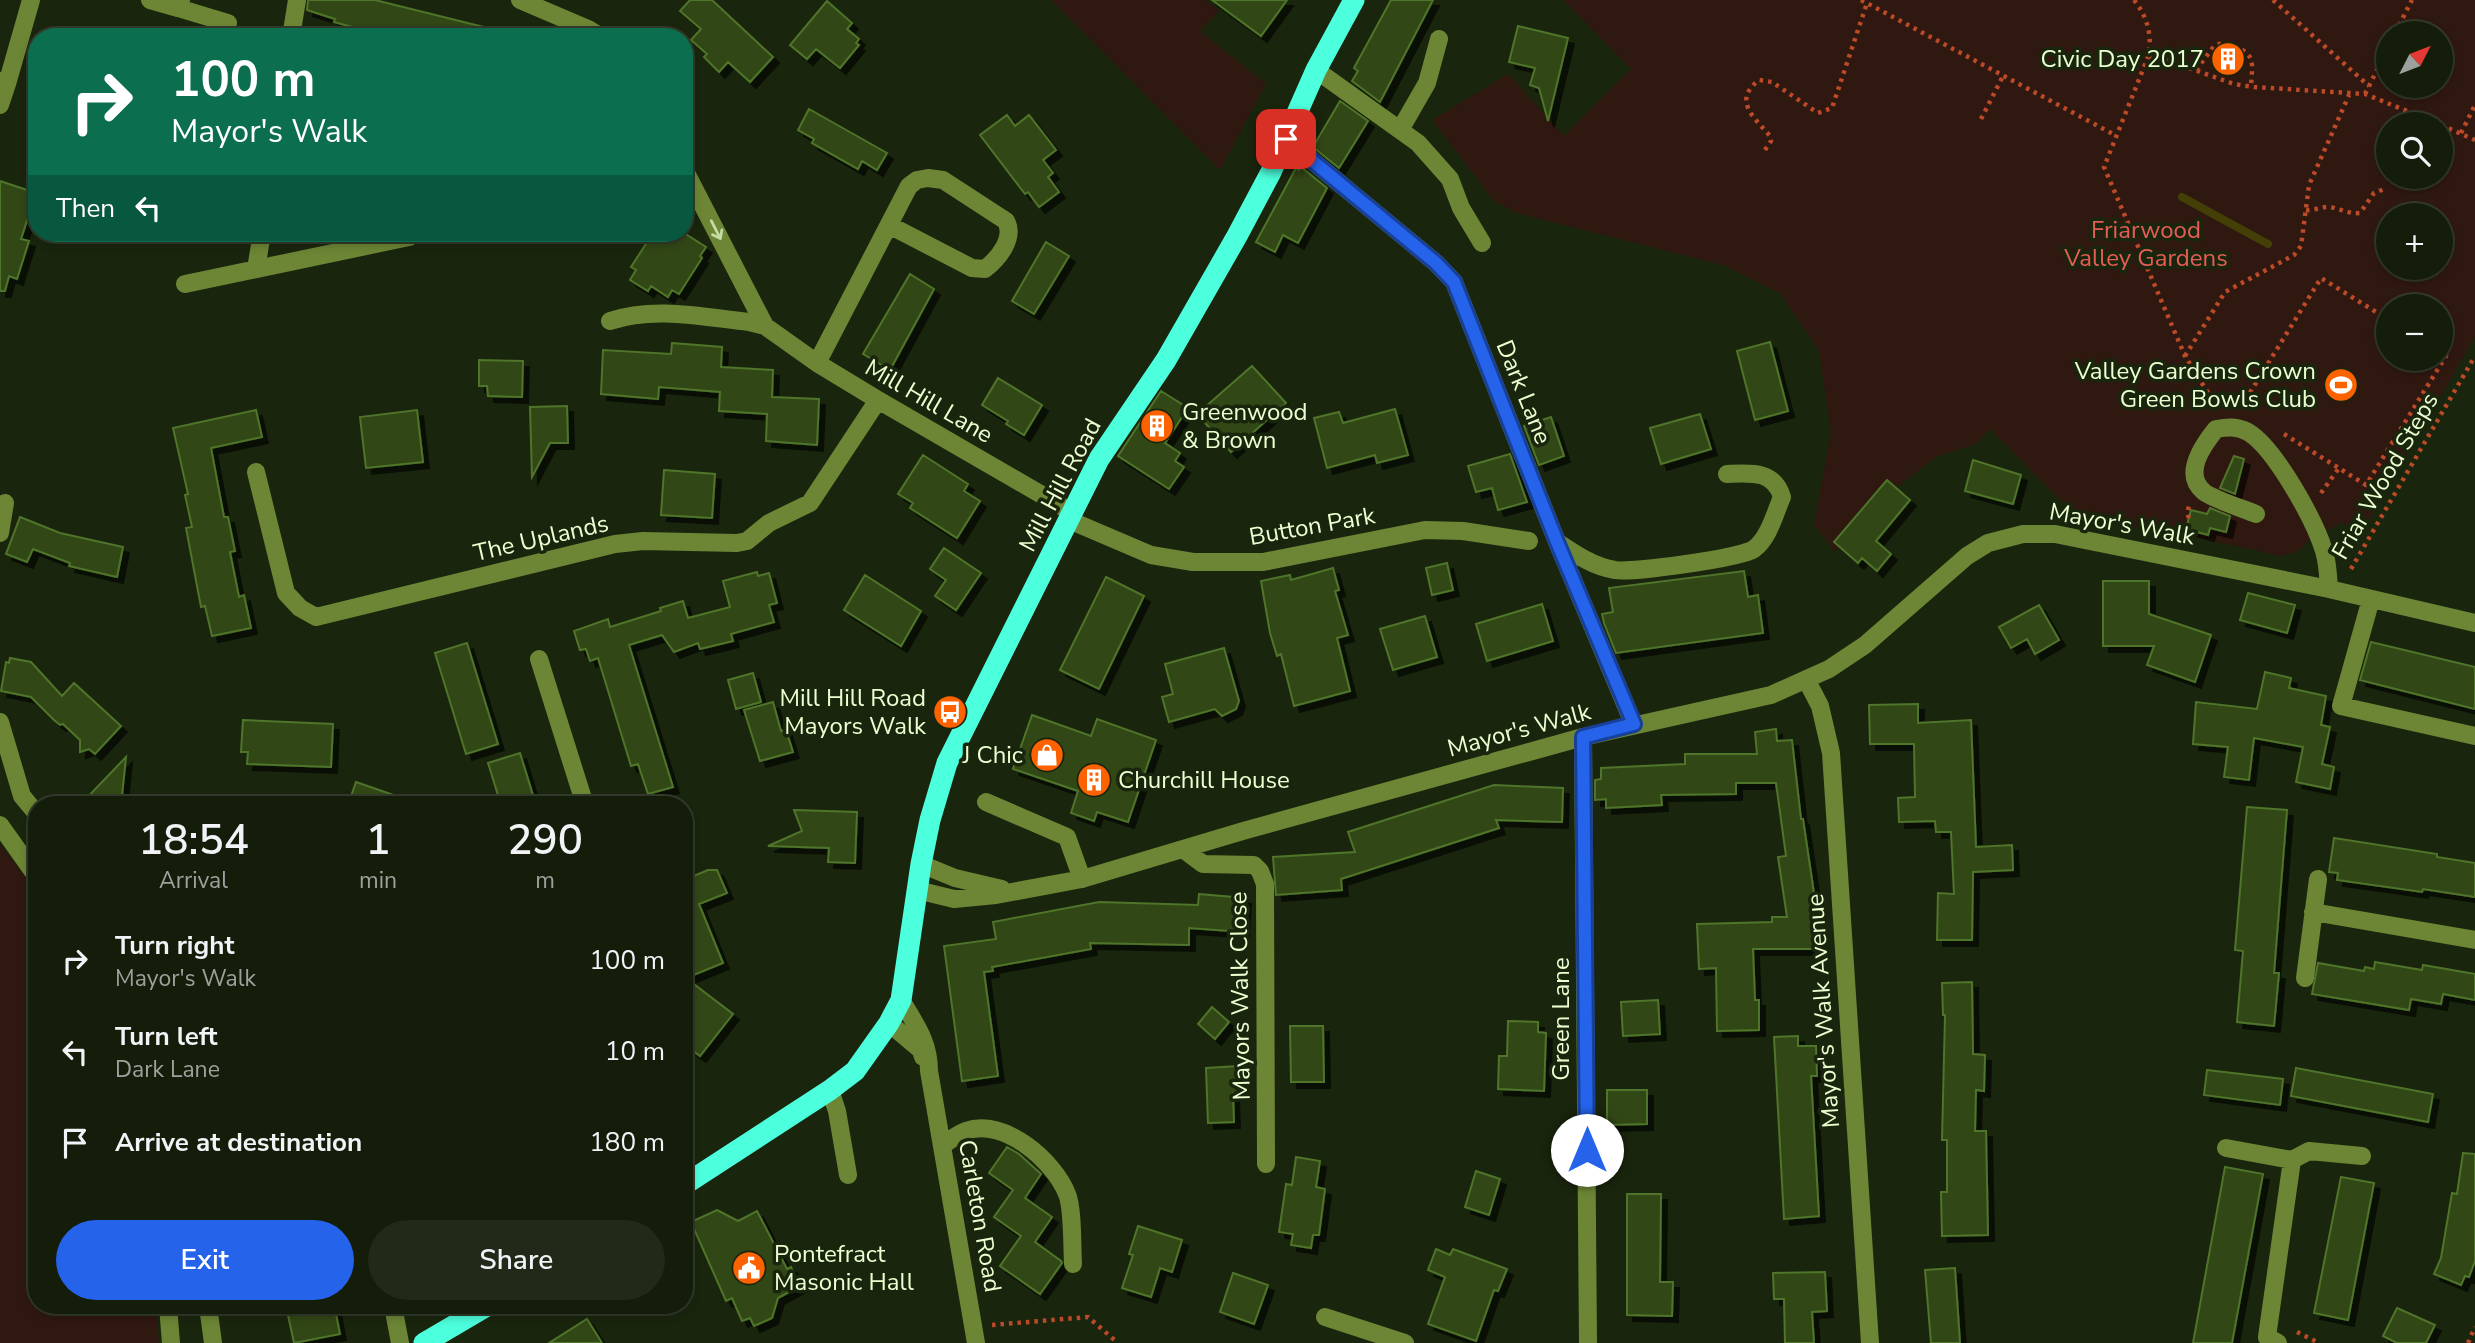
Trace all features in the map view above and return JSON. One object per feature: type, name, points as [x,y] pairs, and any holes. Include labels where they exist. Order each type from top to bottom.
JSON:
[{"type":"highway","name":"Mill Hill Road","points":[[693,1179],[831,1090],[855,1071],[889,1023],[901,1000],[921,864],[930,820],[947,764],[1099,459],[1173,348],[1237,236],[1286,139],[1316,70],[1354,0]]},
{"type":"highway","points":[[424,1343],[473,1314]]},
{"type":"street","points":[[0,105],[4,83],[31,0]]},
{"type":"street","points":[[150,0],[180,4],[229,23]]},
{"type":"street","points":[[292,28],[297,0]]},
{"type":"street","points":[[520,0],[586,28]]},
{"type":"street","points":[[1400,130],[1427,83],[1439,39]]},
{"type":"street","points":[[1316,70],[1418,143],[1450,178],[1461,208],[1482,243]]},
{"type":"street","name":"Dark Lane","points":[[1286,139],[1436,263],[1454,282],[1557,542],[1634,724]]},
{"type":"street","points":[[817,363],[889,225],[909,187],[918,180],[943,180],[1006,221],[1010,229],[1009,239],[993,263],[985,269],[972,268],[889,225]]},
{"type":"street","name":"Mill Hill Lane","points":[[693,187],[765,326]]},
{"type":"street","points":[[256,269],[260,242]]},
{"type":"street","points":[[186,284],[385,242]]},
{"type":"street","name":"Mill Hill Lane","points":[[610,321],[630,314],[654,313],[750,322],[765,326],[817,363],[1071,516]]},
{"type":"street","name":"The Uplands","points":[[256,472],[286,593],[300,608],[316,617],[615,544],[643,541],[747,541],[769,523],[810,503],[878,400]]},
{"type":"street","points":[[2256,514],[2204,492],[2195,478],[2201,447],[2216,429],[2231,426],[2249,433],[2272,456],[2302,503],[2323,548],[2328,564],[2329,589]]},
{"type":"street","points":[[1557,542],[1597,566],[1618,571],[1732,558],[1755,548],[1769,527],[1782,497],[1772,480],[1758,473],[1727,474]]},
{"type":"street","points":[[0,533],[5,503]]},
{"type":"street","name":"Button Park","points":[[1071,516],[1151,555],[1193,562],[1263,562],[1425,530],[1463,531],[1529,541]]},
{"type":"street","name":"Mayor's Walk","points":[[917,890],[954,899],[1082,878],[1583,737],[1771,695],[1807,681],[1865,645],[1967,556],[1988,543],[2023,534],[2056,534],[2329,589],[2475,623]]},
{"type":"street","points":[[2371,599],[2341,706],[2475,736]]},
{"type":"street","points":[[539,659],[582,796]]},
{"type":"street","name":"Mayor's Walk Avenue","points":[[1807,681],[1820,706],[1831,753],[1870,1343]]},
{"type":"street","points":[[0,722],[22,796],[28,803]]},
{"type":"street","name":"Green Lane","points":[[1583,737],[1588,1343]]},
{"type":"street","points":[[986,802],[1067,837],[1082,878]]},
{"type":"street","points":[[0,825],[28,864]]},
{"type":"street","name":"Mayors Walk Close","points":[[1183,849],[1203,864],[1254,864],[1265,884],[1266,1164]]},
{"type":"street","name":"Mayor's Walk","points":[[921,864],[955,878],[1012,891]]},
{"type":"street","points":[[2305,978],[2318,879]]},
{"type":"street","points":[[2313,912],[2475,940]]},
{"type":"street","name":"Carleton Road","points":[[901,1000],[920,1031],[929,1053],[929,1071],[975,1335]]},
{"type":"street","name":"Carleton Road","points":[[889,1023],[921,1050],[935,1097]]},
{"type":"street","points":[[831,1090],[848,1175]]},
{"type":"street","points":[[943,1145],[967,1130],[991,1129],[1012,1135],[1048,1163],[1068,1195],[1073,1264]]},
{"type":"street","points":[[2226,1148],[2292,1160],[2309,1151],[2362,1156]]},
{"type":"street","points":[[2270,1341],[2292,1160]]},
{"type":"street","points":[[169,1314],[171,1343]]},
{"type":"street","points":[[209,1314],[213,1343]]},
{"type":"street","points":[[395,1314],[400,1343]]},
{"type":"street","points":[[1325,1317],[1405,1343]]},
{"type":"path","points":[[1861,0],[2115,135]]},
{"type":"path","points":[[2134,0],[2145,13],[2151,44],[2104,167],[2185,356],[2215,406],[2231,426]]},
{"type":"path","points":[[2273,0],[2369,86]]},
{"type":"path","points":[[2401,21],[2411,1],[2402,0]]},
{"type":"path","points":[[1765,150],[1771,141],[1770,136],[1747,107],[1745,96],[1750,87],[1759,80],[1772,82],[1818,113],[1832,108],[1867,3]]},
{"type":"path","points":[[2196,70],[2215,45],[2226,44],[2246,50],[2250,57],[2251,87]]},
{"type":"path","points":[[2148,57],[2161,58],[2251,87],[2365,94],[2409,112]]},
{"type":"path","points":[[2365,94],[2376,72]]},
{"type":"path","points":[[1981,119],[2003,76]]},
{"type":"path","points":[[2185,356],[2225,292],[2294,255],[2301,246],[2309,185],[2350,95]]},
{"type":"path","points":[[2461,134],[2475,105]]},
{"type":"path","points":[[2453,131],[2475,140]]},
{"type":"path","points":[[2306,210],[2313,211],[2328,206],[2348,214],[2360,214],[2374,193],[2384,189]]},
{"type":"path","points":[[2252,414],[2241,407],[2321,278],[2376,312]]},
{"type":"path","name":"Friar Wood Steps","points":[[2347,576],[2475,356]]},
{"type":"path","points":[[2273,427],[2366,485],[2437,371]]},
{"type":"path","points":[[2302,503],[2315,499],[2324,491],[2339,468]]},
{"type":"path","points":[[975,1335],[1088,1317],[1118,1343]]},
{"type":"path","points":[[2468,1343],[2475,1327]]},
{"type":"green space","points":[[1051,0],[1205,0],[1219,11],[1200,31],[1266,84],[1220,170]]},
{"type":"green space","name":"Friarwood Valley Gardens","points":[[1563,0],[2475,0],[2475,337],[2362,532],[2342,523],[2311,539],[2298,551],[2281,556],[2184,535],[2078,518],[1990,429],[1975,444],[1936,457],[1896,488],[1835,552],[1814,524],[1831,432],[1819,351],[1780,293],[1726,266],[1517,213],[1494,201],[1432,120],[1508,74],[1564,136],[1631,69]]},
{"type":"green space","points":[[0,845],[28,879],[28,1314],[156,1314],[159,1343],[0,1343]]},
{"type":"building","points":[[308,0],[375,0],[488,28],[356,28],[307,10]]},
{"type":"building","points":[[690,0],[712,0],[773,57],[750,82],[728,62],[719,72],[704,57],[707,54],[693,42],[701,29],[680,11]]},
{"type":"building","points":[[1212,0],[1287,0],[1261,36]]},
{"type":"building","points":[[1391,0],[1433,0],[1380,102],[1352,81],[1358,71],[1354,68]]},
{"type":"building","points":[[827,1],[852,23],[847,29],[859,39],[856,43],[859,45],[840,68],[816,49],[807,59],[790,45]]},
{"type":"building","points":[[1518,26],[1568,38],[1548,121],[1539,88],[1530,85],[1535,68],[1509,62]]},
{"type":"building","points":[[1340,101],[1368,121],[1339,168],[1313,147]]},
{"type":"building","points":[[809,109],[887,153],[877,170],[862,161],[858,169],[812,143],[814,139],[798,130]]},
{"type":"building","points":[[1007,115],[1015,126],[1029,115],[1056,150],[1043,160],[1053,173],[1048,177],[1059,192],[1039,207],[1028,192],[1025,194],[980,135]]},
{"type":"building","points":[[1301,167],[1327,188],[1298,243],[1283,235],[1275,252],[1256,242],[1296,168],[1299,170]]},
{"type":"building","points":[[0,181],[28,190],[28,218],[21,239],[29,242],[17,279],[9,276],[5,291],[0,291]]},
{"type":"building","points":[[693,239],[706,247],[679,294],[672,290],[668,297],[651,286],[648,291],[630,280],[636,270],[631,267],[647,242],[693,242]]},
{"type":"building","points":[[1046,242],[1069,256],[1034,314],[1012,301]]},
{"type":"building","points":[[910,274],[934,289],[890,370],[863,354]]},
{"type":"building","points":[[1770,342],[1788,411],[1755,420],[1737,351]]},
{"type":"building","points":[[672,343],[722,347],[721,367],[773,370],[772,397],[819,399],[817,445],[766,441],[767,414],[719,411],[720,392],[659,387],[658,399],[601,394],[603,350],[671,354]]},
{"type":"building","points":[[479,360],[523,361],[522,397],[488,396],[487,386],[479,386]]},
{"type":"building","points":[[1252,366],[1286,403],[1231,452],[1197,414]]},
{"type":"building","points":[[998,378],[1042,405],[1024,435],[982,405]]},
{"type":"building","name":"Greenwood & Brown","points":[[1161,391],[1188,408],[1165,443],[1180,453],[1175,461],[1184,467],[1169,489],[1118,456]]},
{"type":"building","points":[[567,406],[568,443],[550,443],[532,477],[530,407]]},
{"type":"building","points":[[1395,409],[1408,455],[1377,463],[1375,455],[1327,468],[1314,418],[1339,412],[1343,423]]},
{"type":"building","points":[[256,410],[262,437],[211,448],[224,517],[228,517],[235,551],[230,552],[239,597],[244,595],[251,628],[212,636],[205,606],[201,607],[186,528],[192,527],[185,495],[188,494],[173,428]]},
{"type":"building","points":[[417,410],[423,462],[366,468],[360,417]]},
{"type":"building","points":[[1700,414],[1711,449],[1661,464],[1650,428]]},
{"type":"building","points":[[1551,417],[1564,456],[1539,465],[1524,426]]},
{"type":"building","points":[[1510,454],[1527,502],[1498,510],[1492,488],[1476,492],[1468,466]]},
{"type":"building","points":[[923,455],[968,484],[964,491],[980,501],[957,538],[910,508],[913,503],[898,494]]},
{"type":"building","points":[[2234,456],[2244,459],[2235,494],[2220,488]]},
{"type":"building","points":[[1973,460],[2021,475],[2013,504],[1965,491]]},
{"type":"building","points":[[664,470],[715,474],[712,518],[661,515]]},
{"type":"building","points":[[1887,480],[1910,500],[1876,541],[1891,554],[1877,571],[1862,558],[1858,563],[1834,542]]},
{"type":"building","points":[[2210,508],[2230,516],[2226,532],[2210,528],[2208,535],[2186,529],[2191,510],[2207,514]]},
{"type":"building","points":[[20,517],[60,533],[123,547],[117,577],[69,566],[70,563],[33,549],[27,562],[6,554]]},
{"type":"building","points":[[944,548],[981,573],[956,610],[935,596],[946,580],[930,569]]},
{"type":"building","points":[[1447,563],[1453,590],[1432,595],[1426,568]]},
{"type":"building","points":[[1333,568],[1339,590],[1335,591],[1348,635],[1337,638],[1350,691],[1294,706],[1281,654],[1277,656],[1270,633],[1261,581],[1290,575],[1291,580]]},
{"type":"building","points":[[1744,571],[1748,597],[1758,595],[1763,633],[1616,653],[1602,614],[1613,612],[1609,588]]},
{"type":"building","points":[[757,572],[758,576],[769,573],[777,603],[769,605],[774,622],[731,634],[733,641],[700,649],[698,643],[674,652],[662,635],[629,645],[673,787],[648,794],[638,764],[631,766],[598,658],[590,661],[586,649],[580,650],[574,631],[608,619],[610,627],[683,601],[688,618],[730,607],[723,581]]},
{"type":"building","points":[[865,575],[921,611],[901,646],[844,610]]},
{"type":"building","points":[[1106,577],[1144,596],[1099,689],[1060,670]]},
{"type":"building","points":[[2103,581],[2149,581],[2149,614],[2211,635],[2195,682],[2147,665],[2154,646],[2103,646]]},
{"type":"building","points":[[2248,593],[2295,605],[2287,633],[2240,620]]},
{"type":"building","points":[[1542,604],[1553,641],[1487,661],[1476,624]]},
{"type":"building","points":[[2039,605],[2059,640],[2035,654],[2027,639],[2011,648],[1999,627]]},
{"type":"building","points":[[1425,616],[1437,657],[1393,670],[1380,629]]},
{"type":"building","points":[[2371,642],[2475,667],[2475,709],[2360,680]]},
{"type":"building","points":[[467,643],[498,744],[466,754],[435,653]]},
{"type":"building","points":[[1224,648],[1239,701],[1236,709],[1222,716],[1215,709],[1169,722],[1162,697],[1173,694],[1165,664]]},
{"type":"building","points":[[10,658],[31,662],[62,696],[74,683],[121,726],[95,754],[89,749],[80,752],[80,740],[63,724],[60,725],[54,720],[31,697],[1,691],[6,662],[9,663]]},
{"type":"building","points":[[2265,672],[2291,678],[2289,688],[2326,696],[2321,725],[2330,727],[2322,764],[2334,767],[2330,789],[2296,782],[2303,747],[2254,738],[2249,780],[2224,777],[2228,747],[2193,744],[2196,702],[2257,709]]},
{"type":"building","points":[[753,673],[761,702],[736,709],[728,680]]},
{"type":"building","points":[[773,702],[781,731],[786,730],[793,752],[760,761],[744,710]]},
{"type":"building","points":[[1918,704],[1918,723],[1971,720],[1976,847],[2012,845],[2013,870],[1973,872],[1972,940],[1937,940],[1938,893],[1954,894],[1951,832],[1936,832],[1935,821],[1899,822],[1898,798],[1915,797],[1914,744],[1870,744],[1869,705]]},
{"type":"building","name":"Churchill House","points":[[1032,715],[1091,736],[1097,719],[1156,740],[1128,822],[1097,812],[1094,821],[1071,813],[1078,791],[1013,769]]},
{"type":"building","points":[[243,720],[333,724],[331,767],[247,764],[248,752],[241,752]]},
{"type":"building","points":[[1776,729],[1777,741],[1792,740],[1801,819],[1815,900],[1815,949],[1753,949],[1755,1000],[1759,1000],[1759,1030],[1717,1031],[1716,968],[1699,969],[1697,924],[1772,922],[1772,917],[1787,917],[1778,857],[1786,856],[1776,783],[1736,783],[1736,794],[1661,795],[1662,805],[1606,808],[1606,799],[1595,800],[1595,780],[1601,779],[1601,768],[1685,764],[1685,754],[1757,754],[1755,732]]},
{"type":"building","points":[[520,753],[533,796],[498,796],[488,763]]},
{"type":"building","points":[[126,757],[122,796],[89,796]]},
{"type":"building","points":[[356,782],[397,796],[351,796]]},
{"type":"building","points":[[1494,785],[1563,788],[1562,822],[1496,820],[1499,828],[1341,879],[1342,890],[1276,895],[1273,857],[1355,852],[1348,832]]},
{"type":"building","points":[[2247,807],[2287,810],[2274,973],[2279,973],[2274,1026],[2237,1022],[2243,951],[2235,950]]},
{"type":"building","points":[[794,810],[857,812],[855,863],[828,862],[829,848],[768,846],[802,831]]},
{"type":"building","points":[[2334,838],[2437,854],[2437,857],[2475,863],[2475,897],[2337,880],[2338,873],[2329,872]]},
{"type":"building","points":[[708,870],[717,870],[727,893],[699,904],[723,963],[693,975],[693,876]]},
{"type":"building","points":[[1199,894],[1245,898],[1243,932],[1189,928],[1189,945],[1090,943],[1091,949],[992,967],[993,971],[984,972],[998,1076],[962,1081],[944,946],[996,939],[993,922],[1099,902],[1198,905]]},
{"type":"building","points":[[2375,962],[2422,970],[2423,965],[2475,974],[2475,1000],[2443,994],[2441,1004],[2411,999],[2409,1010],[2312,994],[2318,963],[2364,971],[2365,967],[2374,969]]},
{"type":"building","points":[[1972,982],[1973,1054],[1985,1055],[1984,1091],[1976,1090],[1975,1131],[1986,1131],[1988,1235],[1942,1236],[1941,1192],[1947,1192],[1947,1140],[1942,1140],[1945,1015],[1942,983]]},
{"type":"building","points":[[693,983],[733,1014],[700,1056],[693,1051]]},
{"type":"building","points":[[1658,1000],[1660,1034],[1623,1036],[1621,1002]]},
{"type":"building","points":[[1212,1007],[1229,1022],[1215,1039],[1198,1024]]},
{"type":"building","points":[[1508,1021],[1538,1022],[1538,1032],[1546,1033],[1544,1091],[1498,1089],[1499,1056],[1507,1056]]},
{"type":"building","points":[[1290,1026],[1323,1026],[1324,1082],[1291,1082]]},
{"type":"building","points":[[1798,1036],[1798,1046],[1816,1046],[1817,1076],[1811,1076],[1819,1216],[1784,1219],[1774,1037]]},
{"type":"building","points":[[1238,1066],[1239,1093],[1233,1093],[1234,1122],[1208,1123],[1206,1068]]},
{"type":"building","points":[[2296,1068],[2433,1094],[2428,1122],[2291,1096]]},
{"type":"building","points":[[2207,1070],[2283,1079],[2280,1105],[2204,1095]]},
{"type":"building","points":[[1607,1090],[1647,1090],[1647,1124],[1607,1125]]},
{"type":"building","points":[[1007,1147],[1041,1174],[1025,1198],[1052,1217],[1035,1242],[1062,1263],[1040,1294],[1000,1266],[1021,1236],[994,1217],[1013,1190],[989,1173]]},
{"type":"building","points":[[2463,1153],[2475,1154],[2475,1261],[2469,1277],[2465,1276],[2461,1285],[2434,1274],[2441,1258],[2452,1193],[2457,1194]]},
{"type":"building","points":[[1296,1157],[1320,1161],[1316,1187],[1325,1189],[1319,1235],[1313,1235],[1311,1248],[1291,1245],[1293,1234],[1279,1232],[1286,1184],[1292,1185]]},
{"type":"building","points":[[2225,1167],[2263,1174],[2232,1343],[2193,1343]]},
{"type":"building","points":[[1476,1171],[1500,1179],[1489,1215],[1465,1207]]},
{"type":"building","points":[[2341,1177],[2374,1183],[2348,1320],[2314,1313]]},
{"type":"building","points":[[1627,1194],[1661,1194],[1660,1282],[1673,1282],[1672,1316],[1627,1315]]},
{"type":"building","name":"Pontefract Masonic Hall","points":[[717,1210],[738,1221],[757,1211],[787,1269],[791,1267],[800,1286],[778,1298],[772,1318],[754,1326],[750,1318],[742,1321],[732,1298],[726,1301],[693,1221]]},
{"type":"building","points":[[1138,1226],[1182,1240],[1172,1272],[1160,1268],[1151,1297],[1122,1288],[1133,1255],[1129,1254]]},
{"type":"building","points":[[1436,1249],[1450,1255],[1453,1249],[1507,1269],[1498,1291],[1494,1290],[1476,1341],[1428,1324],[1445,1277],[1428,1270]]},
{"type":"building","points":[[1955,1268],[1960,1343],[1931,1343],[1925,1270]]},
{"type":"building","points":[[1825,1272],[1827,1311],[1812,1312],[1814,1343],[1785,1343],[1784,1299],[1774,1299],[1773,1273]]},
{"type":"building","points":[[1233,1273],[1268,1285],[1254,1324],[1220,1312]]},
{"type":"building","points":[[2397,1308],[2435,1325],[2426,1343],[2397,1343],[2383,1336]]},
{"type":"building","points":[[288,1314],[336,1314],[340,1334],[294,1343]]},
{"type":"building","points":[[587,1319],[602,1343],[549,1343]]},
{"type":"waterway","points":[[2182,197],[2268,244]]},
{"type":"place","name":"Civic Day 2017","points":[[2228,59]]},
{"type":"place","name":"Valley Gardens Crown Green Bowls Club","points":[[2341,385]]},
{"type":"place","name":"Greenwood & Brown","points":[[1157,426]]},
{"type":"place","name":"Mill Hill Road Mayors Walk","points":[[950,712]]},
{"type":"place","name":"J Chic","points":[[1047,755]]},
{"type":"place","name":"Churchill House","points":[[1094,780]]},
{"type":"place","name":"Pontefract Masonic Hall","points":[[749,1268]]},
{"type":"route","points":[[1286,139],[1436,263],[1454,282],[1557,542],[1634,724],[1583,737],[1587,1150]]}]
